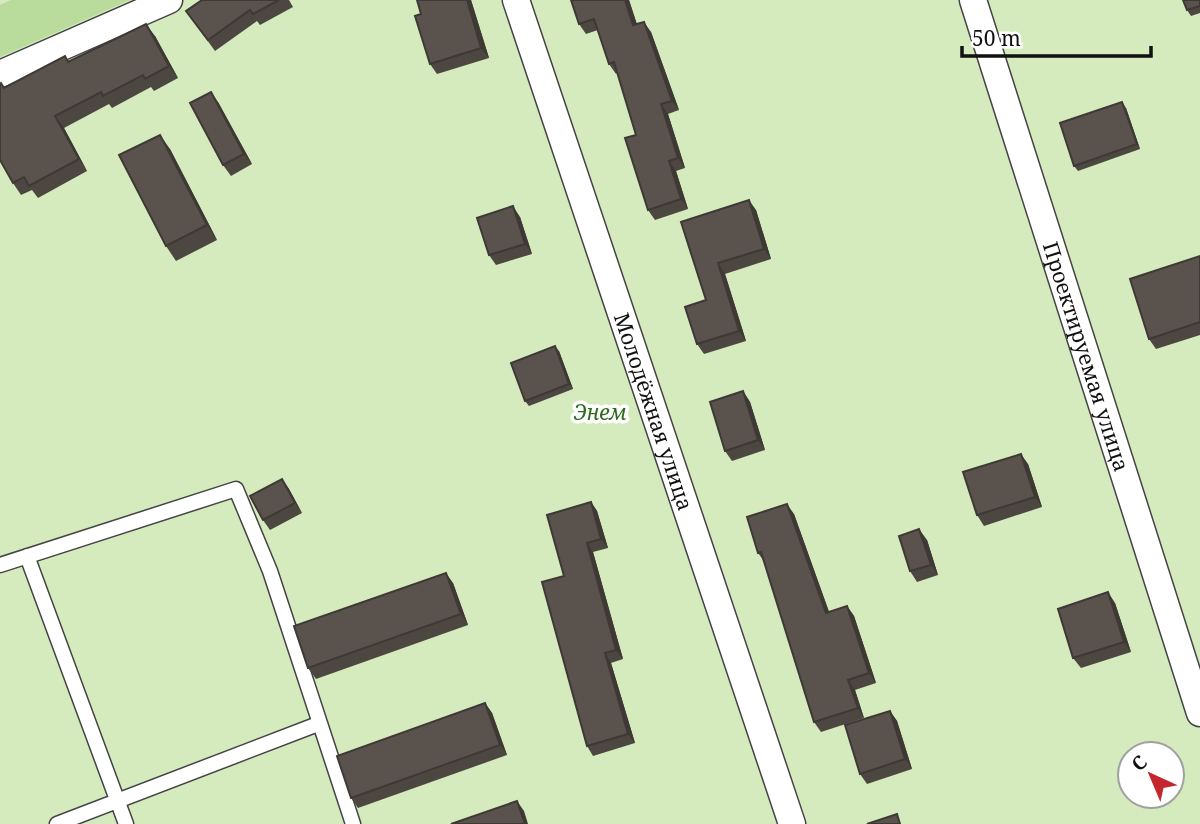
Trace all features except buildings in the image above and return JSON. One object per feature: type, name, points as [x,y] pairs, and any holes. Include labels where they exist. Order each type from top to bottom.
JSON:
[{"type":"street","points":[[0,74],[169,0]]},
{"type":"street","name":"Молодёжная улица","points":[[516,0],[792,824]]},
{"type":"street","name":"Проектируемая улица","points":[[974,0],[1200,713]]},
{"type":"lane","points":[[0,565],[236,489],[270,571],[353,824]]},
{"type":"lane","points":[[27,556],[126,824]]},
{"type":"lane","points":[[57,824],[318,724]]},
{"type":"green space","name":"Энем","points":[[0,0],[1200,0],[1200,824],[0,824]]},
{"type":"green space","points":[[11,0],[130,0],[0,57],[0,5]]}]
